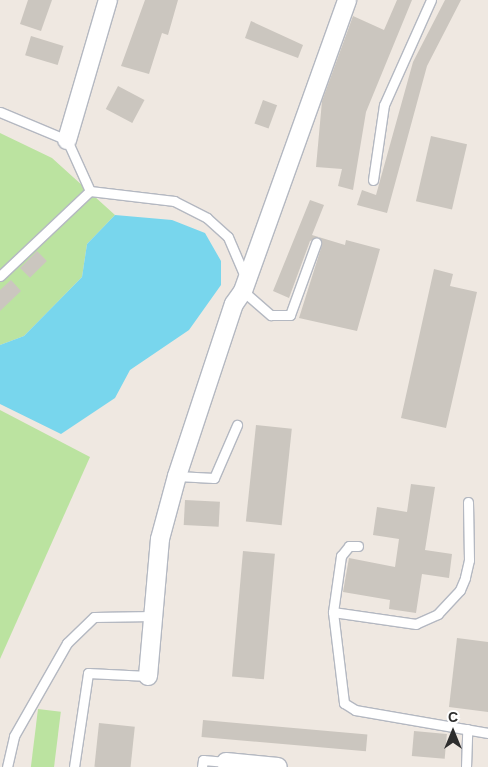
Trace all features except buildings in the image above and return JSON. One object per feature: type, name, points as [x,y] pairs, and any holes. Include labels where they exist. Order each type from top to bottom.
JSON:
[{"type":"street","points":[[67,140],[108,0]]},
{"type":"street","points":[[148,676],[160,539],[177,476],[234,304],[245,286],[347,0]]},
{"type":"street","points":[[226,762],[278,767]]},
{"type":"lane","points":[[373,180],[384,105],[431,0]]},
{"type":"lane","points":[[0,112],[67,140],[90,191]]},
{"type":"lane","points":[[90,191],[174,201],[207,218],[228,237],[245,286],[271,315],[290,315],[316,242]]},
{"type":"lane","points":[[0,276],[90,191]]},
{"type":"lane","points":[[177,476],[214,478],[237,425]]},
{"type":"lane","points":[[333,612],[416,624],[438,614],[460,590],[465,578],[469,560],[468,502]]},
{"type":"lane","points":[[358,546],[348,546],[341,556],[333,612],[344,703],[355,710],[488,733]]},
{"type":"lane","points":[[7,767],[14,736],[67,643],[94,618],[153,616]]},
{"type":"lane","points":[[74,767],[88,673],[148,676]]},
{"type":"lane","points":[[466,767],[467,729]]},
{"type":"lane","points":[[202,767],[203,760],[226,762]]},
{"type":"green space","points":[[0,133],[52,158],[115,215],[87,244],[82,277],[24,336],[0,345]]},
{"type":"green space","points":[[0,410],[90,457],[0,659]]},
{"type":"green space","points":[[38,709],[61,712],[54,767],[31,767]]},
{"type":"water","points":[[115,215],[172,220],[205,233],[221,261],[221,285],[189,330],[130,370],[115,398],[61,434],[0,404],[0,345],[24,336],[82,277],[87,244]]}]
